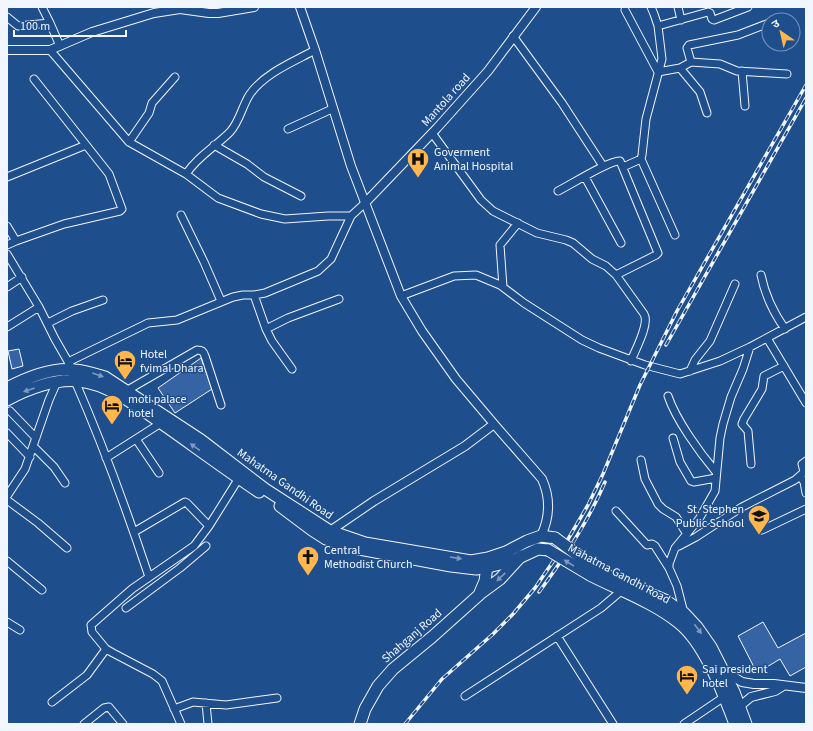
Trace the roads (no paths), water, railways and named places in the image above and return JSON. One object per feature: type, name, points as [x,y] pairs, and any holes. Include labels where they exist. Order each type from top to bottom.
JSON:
[{"type":"main road","name":"Mahatma Gandhi Road","points":[[7,388],[24,379],[71,366],[93,373],[126,390],[201,440],[266,488],[330,531],[365,543],[411,552],[488,563],[527,541],[541,536],[555,538],[592,571],[621,591],[654,606],[680,623],[691,635],[739,707],[746,724]]},
{"type":"main road","name":"Mahatma Gandhi Road","points":[[8,406],[17,394],[57,382],[75,381],[97,385],[132,402],[312,530],[332,541],[354,548],[468,568],[488,563],[512,560],[538,549],[548,550],[592,571],[664,600],[684,613],[697,626],[710,647],[722,670],[735,724]]},
{"type":"main road","name":"Shahganj Road","points":[[360,724],[365,709],[375,692],[392,669],[500,579],[521,556]]},
{"type":"main road","name":"Shahganj Road","points":[[479,595],[485,581],[488,563]]},
{"type":"main road","points":[[468,568],[476,574],[480,580],[479,595]]},
{"type":"street","points":[[42,7],[60,46]]},
{"type":"street","points":[[7,50],[50,50],[92,32],[154,13],[180,8],[213,13],[254,7]]},
{"type":"street","points":[[300,7],[315,50],[332,108],[365,203],[401,296],[422,331],[443,361],[494,424],[537,473],[545,485],[548,503],[548,518],[541,536]]},
{"type":"street","name":"Mantola road","points":[[365,203],[432,133],[488,71],[536,7]]},
{"type":"street","points":[[651,7],[658,26],[662,59],[646,119],[641,159],[675,235]]},
{"type":"street","points":[[678,7],[681,20]]},
{"type":"street","points":[[658,26],[709,10],[712,19],[714,20],[748,7]]},
{"type":"street","points":[[625,10],[658,72]]},
{"type":"street","points":[[7,17],[18,26],[50,23]]},
{"type":"street","points":[[691,62],[687,48],[689,45],[738,35],[761,26]]},
{"type":"street","points":[[513,36],[562,103],[603,166]]},
{"type":"street","points":[[50,50],[129,142],[186,174],[218,198],[275,218],[285,220],[328,216],[351,218]]},
{"type":"street","points":[[186,174],[194,163],[235,125],[248,97],[254,89],[268,76],[315,50]]},
{"type":"street","points":[[658,72],[680,68],[691,62],[720,64],[737,71],[787,74]]},
{"type":"street","points":[[680,68],[700,92],[707,112]]},
{"type":"street","points":[[742,71],[745,106]]},
{"type":"street","points":[[129,142],[149,113],[152,103],[175,77]]},
{"type":"street","points":[[7,246],[16,241],[64,224],[122,210],[112,179],[34,79]]},
{"type":"street","points":[[288,129],[332,108]]},
{"type":"street","points":[[432,133],[481,200],[494,211],[537,233],[566,240],[572,243],[592,260],[606,266],[616,275],[646,319],[643,332],[631,361]]},
{"type":"street","points":[[7,177],[86,145]]},
{"type":"street","points":[[214,145],[247,164],[264,177],[301,196]]},
{"type":"street","points":[[623,167],[641,159]]},
{"type":"street","points":[[558,191],[603,166],[619,160],[658,253],[616,275]]},
{"type":"street","points":[[585,177],[621,244]]},
{"type":"street","points":[[7,254],[22,277],[71,366],[148,323],[176,320],[221,301],[243,294],[254,296],[318,272],[331,259],[351,218],[365,203]]},
{"type":"street","points":[[181,215],[221,301]]},
{"type":"street","points":[[503,287],[500,245],[518,223]]},
{"type":"street","points":[[7,226],[16,241]]},
{"type":"street","points":[[401,296],[458,275],[476,275],[497,283],[524,303],[582,340],[631,361],[680,374],[720,361],[750,347],[806,317]]},
{"type":"street","points":[[761,275],[773,311],[785,329]]},
{"type":"street","points":[[7,287],[22,277]]},
{"type":"street","points":[[690,371],[695,360],[710,341],[735,284]]},
{"type":"street","points":[[254,296],[272,341],[292,369]]},
{"type":"street","points":[[266,329],[288,318],[339,298]]},
{"type":"street","points":[[48,323],[72,311],[103,300]]},
{"type":"street","points":[[7,327],[39,307]]},
{"type":"street","points":[[767,338],[806,403]]},
{"type":"street","points":[[669,568],[675,548],[699,520],[715,491],[723,424],[731,397],[743,369],[750,347]]},
{"type":"street","points":[[126,390],[197,350],[200,350],[203,351],[206,356],[221,405]]},
{"type":"street","points":[[751,464],[748,431],[742,424],[762,389],[764,376],[784,366]]},
{"type":"street","points":[[75,381],[134,532],[149,577]]},
{"type":"street","points":[[7,496],[25,469],[34,447],[49,400],[57,382]]},
{"type":"street","points":[[668,396],[675,414],[716,474]]},
{"type":"street","points":[[8,406],[36,438]]},
{"type":"street","points":[[106,458],[161,423]]},
{"type":"street","points":[[330,531],[374,501],[465,446],[494,424]]},
{"type":"street","points":[[7,433],[30,457]]},
{"type":"street","points":[[673,438],[680,462],[691,481],[694,482],[716,474]]},
{"type":"street","points":[[136,439],[159,473]]},
{"type":"street","points":[[34,447],[54,467],[65,483]]},
{"type":"street","points":[[641,460],[644,479],[658,504],[676,517],[687,534]]},
{"type":"street","points":[[675,548],[696,537],[742,506],[795,480],[804,472],[802,464],[806,461]]},
{"type":"street","points":[[800,476],[804,482],[806,492]]},
{"type":"street","points":[[126,608],[194,546],[209,526],[239,478]]},
{"type":"street","points":[[7,500],[38,522],[68,548]]},
{"type":"street","points":[[134,532],[185,502],[209,526]]},
{"type":"street","points":[[762,530],[806,509]]},
{"type":"street","points":[[616,511],[646,545],[652,544],[655,546],[669,568],[677,586],[684,613]]},
{"type":"street","points":[[181,724],[164,685],[157,677],[112,654],[92,632],[91,625],[132,589],[149,577],[168,570],[206,546]]},
{"type":"street","points":[[7,561],[42,590]]},
{"type":"street","points":[[465,696],[601,608],[621,591]]},
{"type":"street","points":[[7,622],[20,630]]},
{"type":"street","points":[[557,636],[613,724]]},
{"type":"street","points":[[52,702],[87,675],[106,649]]},
{"type":"street","points":[[722,670],[742,682],[806,688]]},
{"type":"street","points":[[739,707],[751,698],[775,691],[783,686]]},
{"type":"street","points":[[684,724],[729,694]]},
{"type":"street","points":[[174,709],[191,702],[226,705],[277,698]]},
{"type":"street","points":[[206,703],[208,724]]},
{"type":"street","points":[[84,724],[104,708],[109,707],[123,724]]},
{"type":"railway","points":[[405,724],[442,679],[493,634],[513,614],[535,588],[567,541],[588,505],[603,474],[640,385],[677,311],[806,85]]},
{"type":"railway","points":[[666,345],[806,98]]},
{"type":"railway","points":[[539,592],[575,539],[605,482]]},
{"type":"place","name":"Goverment Animal Hospital","points":[[418,178]]},
{"type":"place","name":"Hotel fvimal Dhara","points":[[125,380]]},
{"type":"place","name":"moti palace hotel","points":[[112,426]]},
{"type":"place","name":"St. Stephen Public School","points":[[759,536]]},
{"type":"place","name":"Central Methodist Church","points":[[308,576]]},
{"type":"place","name":"Sai president hotel","points":[[687,696]]}]
